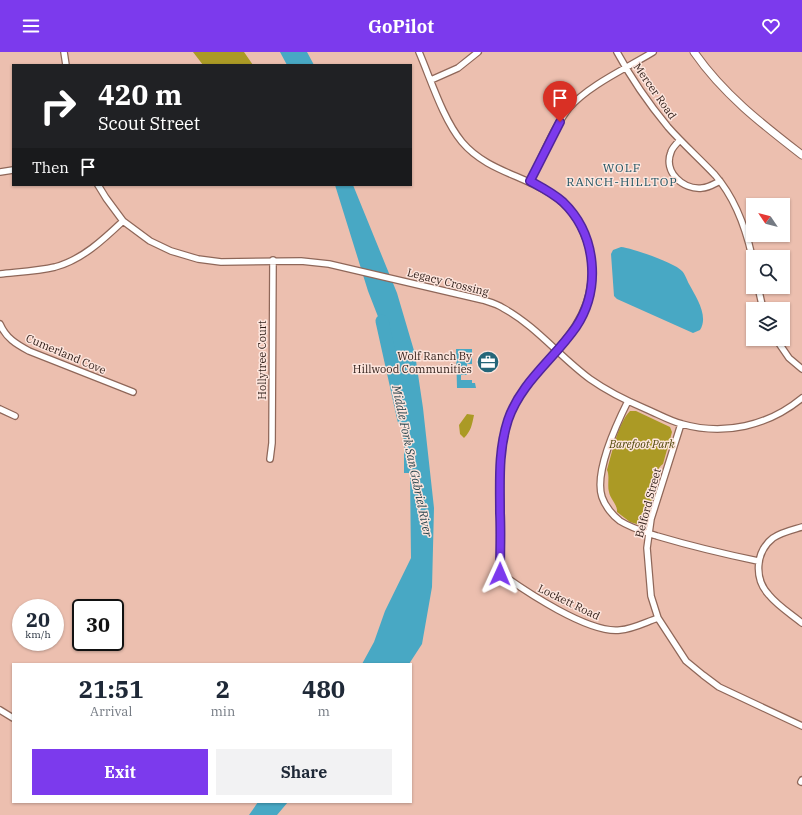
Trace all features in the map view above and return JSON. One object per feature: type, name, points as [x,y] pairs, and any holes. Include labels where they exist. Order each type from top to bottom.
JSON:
[{"type":"street","points":[[64,52],[66,64]]},
{"type":"street","points":[[419,52],[450,124],[463,143],[482,159],[495,167],[530,181],[554,195],[570,210],[587,239],[592,259],[590,296],[576,327],[557,350]]},
{"type":"street","points":[[432,80],[458,68],[478,52]]},
{"type":"street","name":"Mercer Road","points":[[617,52],[640,90],[659,115],[680,140],[720,181],[738,210],[747,233],[751,250]]},
{"type":"street","points":[[530,181],[560,122],[579,98],[591,89],[653,52]]},
{"type":"street","points":[[694,52],[706,70],[730,96],[763,125],[802,155]]},
{"type":"street","points":[[680,140],[671,152],[669,162],[674,177],[684,185],[693,188],[704,188],[720,181]]},
{"type":"street","points":[[0,172],[12,170]]},
{"type":"street","name":"Legacy Crossing","points":[[99,186],[123,221],[150,241],[171,251],[198,259],[221,262],[273,260],[301,261],[344,267],[483,300],[503,308],[541,336],[590,379],[628,401],[681,424],[705,430],[727,429],[752,425],[776,416],[802,398]]},
{"type":"street","points":[[0,274],[55,267],[69,261],[100,242],[123,221]]},
{"type":"street","name":"Hollytree Court","points":[[270,459],[272,443],[273,260]]},
{"type":"street","name":"Cumerland Cove","points":[[0,324],[11,340],[29,351],[133,392]]},
{"type":"street","points":[[781,346],[790,358],[802,369]]},
{"type":"street","name":"Lockett Road","points":[[557,350],[527,385],[516,402],[508,420],[500,455],[500,574],[532,595],[593,626],[608,630],[620,630],[658,618]]},
{"type":"street","points":[[628,401],[613,433],[602,472],[600,484],[602,497],[608,509],[619,520],[632,528],[690,546],[758,561]]},
{"type":"street","points":[[0,409],[15,416]]},
{"type":"street","name":"Belford Street","points":[[681,424],[649,533],[647,548],[650,596],[658,618],[686,661],[703,676],[718,687],[802,726]]},
{"type":"street","points":[[802,526],[784,532],[773,538],[765,546],[758,561],[760,580],[768,595],[802,623]]},
{"type":"street","points":[[0,710],[12,717]]},
{"type":"green space","points":[[193,52],[244,52],[252,64],[202,64]]},
{"type":"green space","name":"Barefoot Park","points":[[630,411],[636,411],[670,427],[672,432],[663,464],[658,469],[655,477],[649,513],[646,520],[640,525],[630,522],[617,512],[608,489],[607,470],[611,455],[622,423]]},
{"type":"green space","points":[[467,414],[474,415],[471,428],[464,438],[460,434],[459,425]]},
{"type":"water","points":[[280,52],[307,52],[313,64],[286,64]]},
{"type":"water","points":[[335,186],[353,186],[397,293],[415,354],[423,408],[434,508],[432,587],[422,644],[410,663],[363,663],[374,642],[385,611],[411,558],[410,473],[404,473],[404,445],[400,395],[391,350],[368,291]]},
{"type":"water","points":[[621,247],[653,256],[682,271],[698,301],[702,313],[703,319],[700,330],[693,333],[617,299],[614,296],[611,254],[613,250]]},
{"type":"water","points":[[456,349],[472,349],[472,364],[467,364],[467,375],[461,375],[461,380],[472,380],[472,383],[475,383],[476,388],[457,388]]},
{"type":"water","points":[[257,803],[287,803],[277,815],[249,815]]},
{"type":"waterway","name":"Middle Fork San Gabriel River","points":[[382,321],[404,420]]},
{"type":"place","name":"Wolf Ranch By Hillwood Communities","points":[[488,362]]},
{"type":"district","name":"WOLF RANCH-HILLTOP","points":[[622,175]]},
{"type":"route","points":[[500,574],[499,470],[500,455],[508,420],[516,402],[527,385],[576,327],[590,296],[592,259],[587,239],[570,210],[554,195],[530,181],[560,122]]}]
